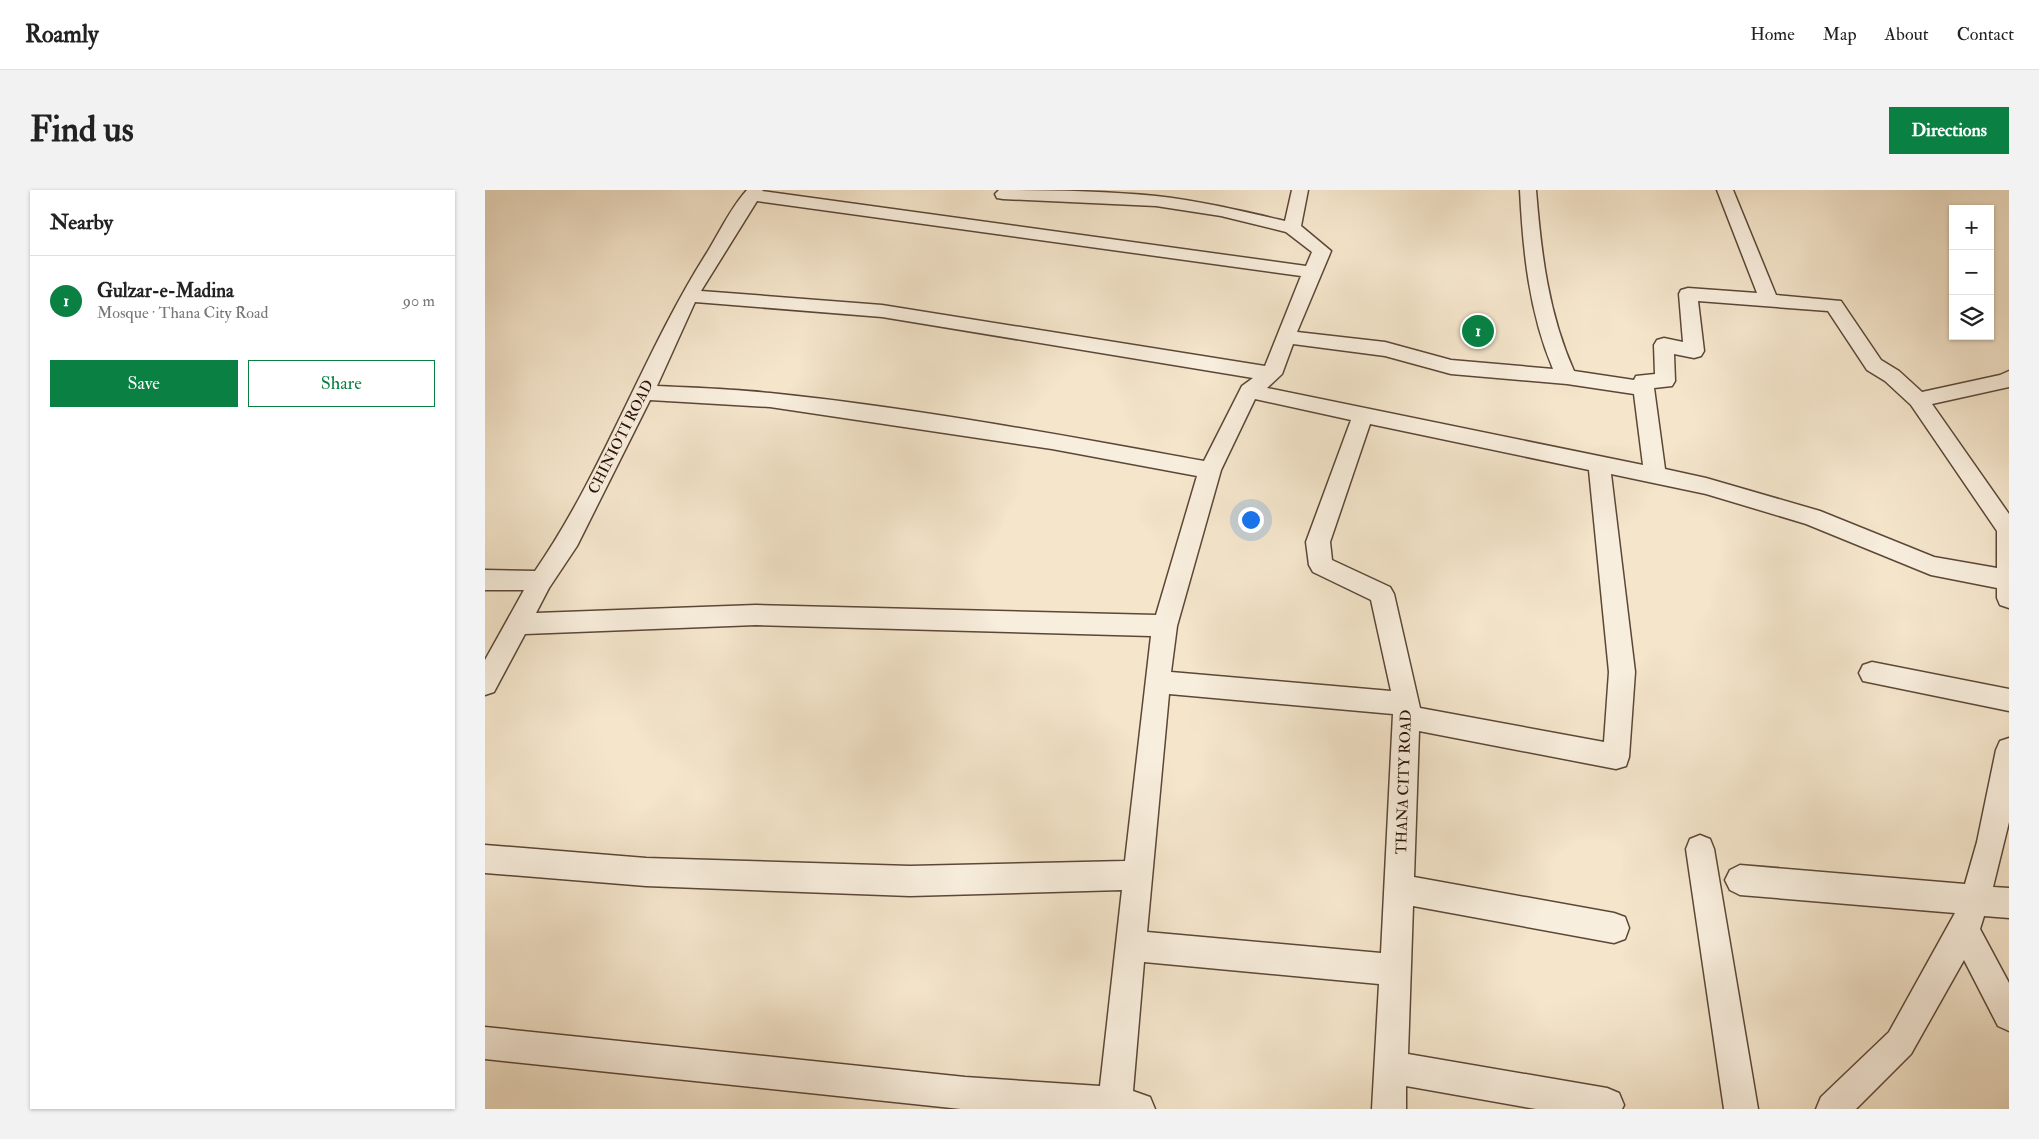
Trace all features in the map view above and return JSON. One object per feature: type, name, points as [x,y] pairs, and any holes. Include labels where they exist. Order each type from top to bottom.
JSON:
[{"type":"street","points":[[1292,228],[1300,190]]},
{"type":"street","points":[[1528,190],[1532,255],[1540,302],[1554,350],[1567,376]]},
{"type":"street","points":[[1725,190],[1769,300]]},
{"type":"street","points":[[753,192],[1312,272]]},
{"type":"street","name":"CHINIOTI ROAD","points":[[485,684],[541,582],[569,540],[644,392],[689,296],[753,192]]},
{"type":"street","points":[[485,1043],[965,1093],[1127,1106],[1130,946],[1139,875],[1157,682],[1165,626],[1210,470],[1249,391],[1272,374],[1322,251],[1292,228],[1188,198],[1156,201],[1099,194],[1003,194]]},
{"type":"street","points":[[1249,391],[1655,476],[1707,486],[1812,517],[1931,566],[2008,589],[2008,530],[1918,400],[1892,376],[1874,365],[1834,305],[1688,294],[1694,351],[1664,345],[1665,381],[1643,381],[1655,476]]},
{"type":"street","points":[[689,296],[882,311],[1272,374]]},
{"type":"street","points":[[1287,337],[1385,349],[1451,367],[1567,376],[1643,388]]},
{"type":"street","points":[[1918,400],[2007,381],[2009,378]]},
{"type":"street","points":[[644,392],[770,400],[898,417],[1052,441],[1210,470]]},
{"type":"street","name":"THANA CITY ROAD","points":[[1363,414],[1318,542],[1321,565],[1381,594],[1407,710],[1389,1109]]},
{"type":"street","points":[[1157,682],[1407,710],[1616,757],[1622,672],[1599,464]]},
{"type":"street","points":[[485,580],[541,582]]},
{"type":"street","points":[[518,624],[756,616],[1165,626]]},
{"type":"street","points":[[1871,673],[2009,700]]},
{"type":"street","points":[[1833,1109],[1900,1043],[1964,930],[1975,900],[1991,842],[2009,750]]},
{"type":"street","points":[[1701,849],[1741,1109]]},
{"type":"street","points":[[485,859],[646,872],[910,881],[1139,875]]},
{"type":"street","points":[[1740,880],[2009,903]]},
{"type":"street","points":[[1400,889],[1614,928]]},
{"type":"street","points":[[1964,930],[2009,1015]]},
{"type":"street","points":[[1130,946],[1394,970]]},
{"type":"street","points":[[1391,1067],[1607,1105]]},
{"type":"place","name":"Gulzar-e-Madina","points":[[1478,331]]}]
